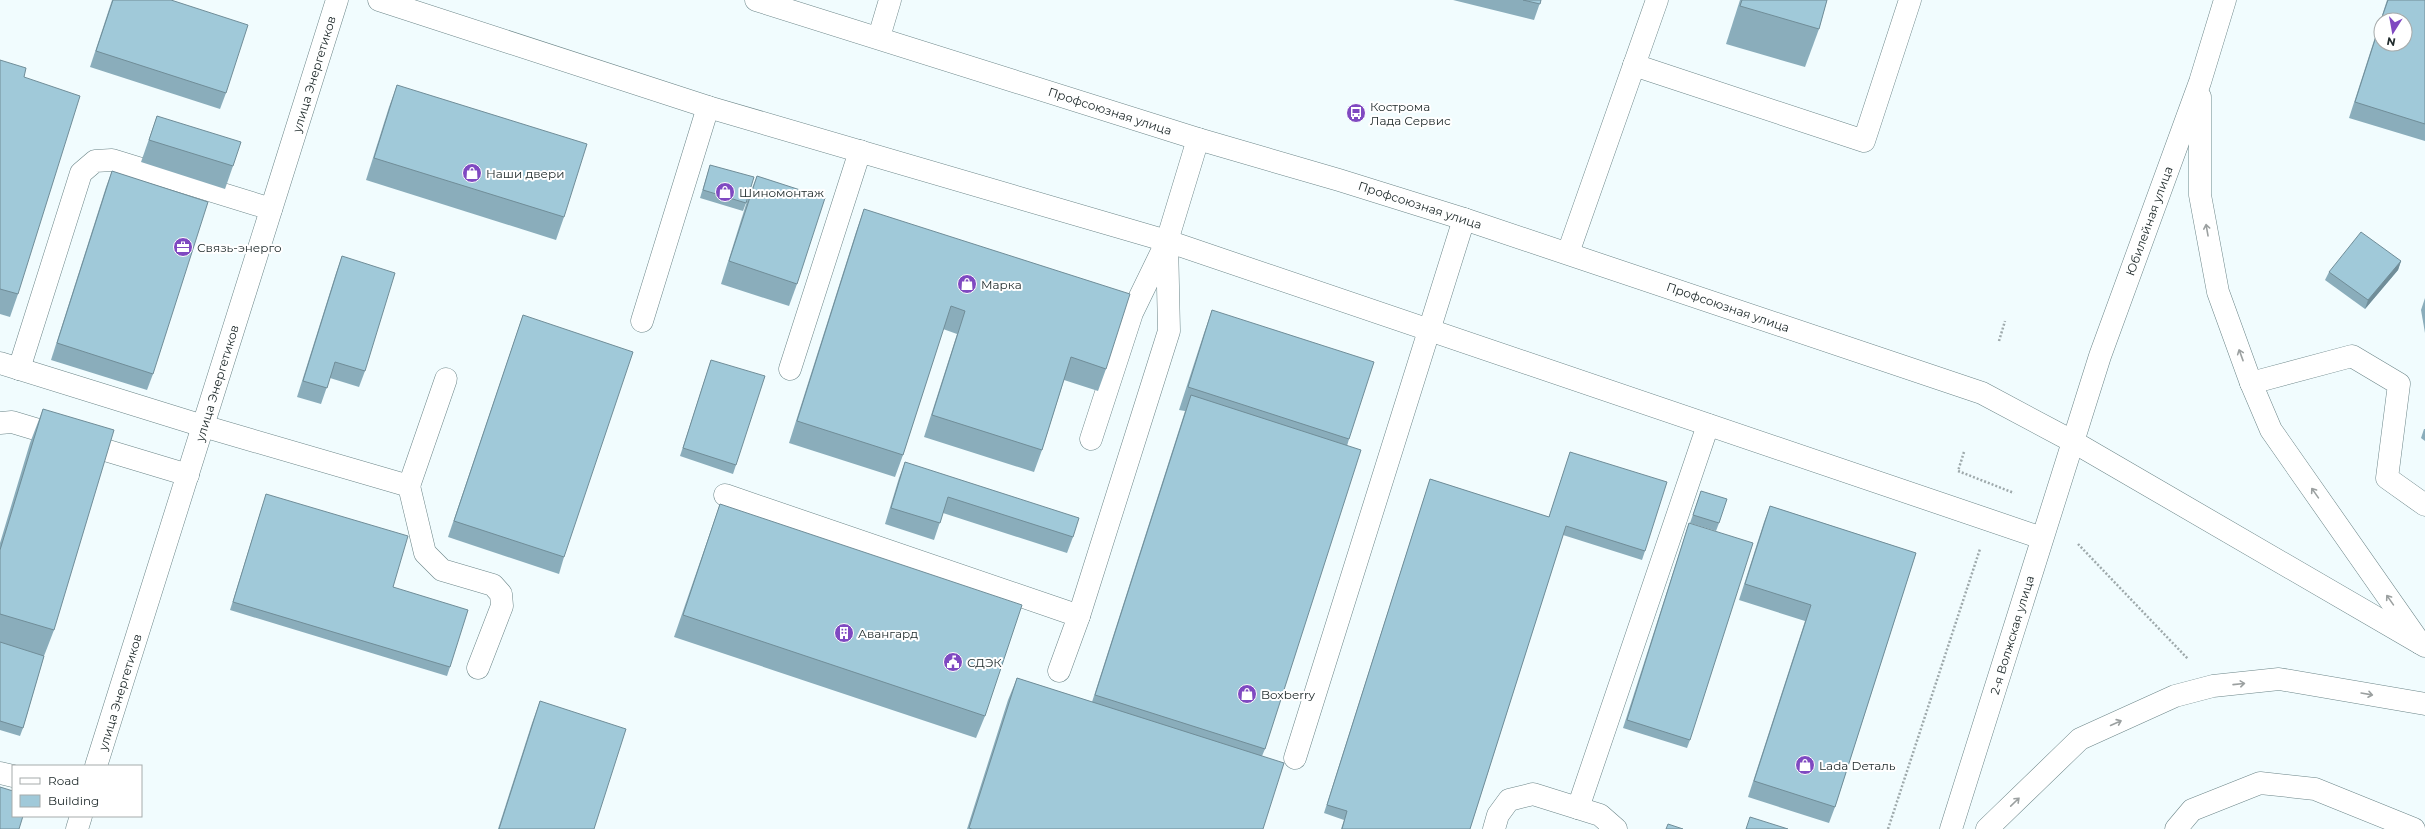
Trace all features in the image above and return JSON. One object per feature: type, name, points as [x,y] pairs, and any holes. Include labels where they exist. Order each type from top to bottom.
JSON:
[{"type":"main road","name":"улица Энергетиков","points":[[96,765],[337,0]]},
{"type":"main road","points":[[379,0],[708,106],[1167,241],[1430,329],[2042,538]]},
{"type":"main road","name":"Профсоюзная улица","points":[[756,0],[879,37],[1198,139],[1339,180],[1464,219],[1982,393],[2072,441],[2423,645]]},
{"type":"main road","points":[[879,37],[890,0]]},
{"type":"main road","points":[[1568,253],[1657,0]]},
{"type":"main road","points":[[1634,65],[1864,141],[1910,0]]},
{"type":"main road","name":"Юбилейная улица","points":[[2072,441],[2100,356],[2200,82],[2225,0]]},
{"type":"main road","points":[[2200,82],[2200,195],[2218,292],[2251,383],[2271,430],[2423,645]]},
{"type":"main road","points":[[642,321],[708,106]]},
{"type":"main road","points":[[1091,439],[1132,313],[1167,241],[1198,139]]},
{"type":"main road","points":[[790,369],[860,151]]},
{"type":"main road","points":[[272,209],[112,160],[95,161],[81,173],[9,366],[203,426],[409,486]]},
{"type":"main road","points":[[1295,758],[1464,219]]},
{"type":"main road","points":[[1059,671],[1079,616],[1169,331],[1167,241]]},
{"type":"main road","points":[[2251,383],[2352,356],[2399,384],[2387,478],[2425,505]]},
{"type":"main road","points":[[446,378],[409,486],[425,553],[442,570],[493,585],[501,594],[502,606],[478,668]]},
{"type":"main road","points":[[0,423],[12,422],[188,475]]},
{"type":"main road","points":[[1578,808],[1708,425]]},
{"type":"main road","name":"2-я Волжская улица","points":[[1951,829],[2072,441]]},
{"type":"main road","points":[[725,495],[1079,616]]},
{"type":"main road","points":[[1987,829],[2080,738],[2175,696],[2213,686],[2279,679],[2425,704]]},
{"type":"main road","points":[[0,773],[12,776]]},
{"type":"main road","points":[[2176,829],[2192,810],[2260,783],[2315,789],[2414,829]]},
{"type":"main road","points":[[1494,829],[1498,815],[1509,800],[1532,794],[1600,815],[1616,829]]},
{"type":"main road","points":[[77,829],[81,817]]},
{"type":"path","points":[[1999,341],[2005,321]]},
{"type":"path","points":[[1964,452],[1958,471],[2020,496]]},
{"type":"path","points":[[1888,829],[2000,488]]},
{"type":"path","points":[[2078,544],[2193,665]]},
{"type":"building","points":[[113,0],[171,0],[248,25],[226,93],[96,51]]},
{"type":"building","points":[[1523,0],[1541,0],[1540,4]]},
{"type":"building","points":[[1742,0],[1827,0],[1819,29],[1740,6]]},
{"type":"building","points":[[2388,0],[2425,0],[2425,124],[2355,102],[2373,46],[2373,52],[2413,52],[2413,12],[2384,12]]},
{"type":"building","points":[[0,60],[26,68],[24,77],[80,96],[18,294],[0,289]]},
{"type":"building","name":"Наши двери","points":[[397,85],[587,144],[564,217],[374,158]]},
{"type":"building","points":[[157,116],[241,142],[233,166],[149,140]]},
{"type":"building","name":"Шиномонтаж","points":[[710,165],[754,177],[746,203],[703,190]]},
{"type":"building","points":[[112,171],[208,202],[153,374],[57,343]]},
{"type":"building","points":[[757,176],[825,198],[797,284],[729,261]]},
{"type":"building","points":[[864,209],[1130,294],[1106,369],[1071,357],[1042,450],[932,415],[965,311],[951,306],[903,455],[797,421]]},
{"type":"building","points":[[2361,232],[2401,261],[2368,300],[2329,272]]},
{"type":"building","points":[[342,256],[395,273],[365,371],[335,362],[327,388],[303,381]]},
{"type":"building","points":[[1212,310],[1374,362],[1349,439],[1188,387]]},
{"type":"building","points":[[523,315],[633,352],[564,557],[454,521]]},
{"type":"building","points":[[711,360],[765,376],[736,465],[683,448]]},
{"type":"building","points":[[1191,395],[1361,450],[1265,749],[1095,695]]},
{"type":"building","points":[[43,409],[114,430],[54,630],[0,614],[0,550]]},
{"type":"building","points":[[1570,452],[1667,482],[1645,551],[1566,526],[1470,829],[1342,829],[1347,811],[1327,805],[1430,479],[1549,517]]},
{"type":"building","points":[[905,462],[1079,518],[1073,537],[948,497],[940,523],[891,508]]},
{"type":"building","points":[[1701,491],[1727,499],[1719,523],[1693,515]]},
{"type":"building","points":[[266,494],[408,536],[393,587],[468,610],[450,667],[233,602]]},
{"type":"building","name":"Авангард","points":[[720,504],[1022,605],[985,716],[683,615]]},
{"type":"building","points":[[1770,506],[1916,553],[1835,807],[1754,781],[1811,605],[1745,584]]},
{"type":"building","points":[[1689,523],[1753,543],[1690,740],[1627,720]]},
{"type":"building","points":[[0,642],[44,656],[23,728],[0,721]]},
{"type":"building","points":[[1017,678],[1284,763],[1263,829],[969,828]]},
{"type":"building","points":[[540,701],[626,729],[594,829],[499,829]]},
{"type":"building","points":[[0,787],[12,791],[12,817],[23,817],[19,829],[0,829]]},
{"type":"building","points":[[1750,817],[1788,829],[1746,829]]},
{"type":"building","points":[[1668,824],[1683,829],[1666,829]]},
{"type":"place","name":"Кострома Лада Сервис","points":[[1356,113]]},
{"type":"place","name":"Наши двери","points":[[472,173]]},
{"type":"place","name":"Шиномонтаж","points":[[725,192]]},
{"type":"place","name":"Связь-энерго","points":[[183,247]]},
{"type":"place","name":"Марка","points":[[967,284]]},
{"type":"place","name":"Авангард","points":[[844,633]]},
{"type":"place","name":"СДЭК","points":[[953,662]]},
{"type":"place","name":"Boxberry","points":[[1247,694]]},
{"type":"place","name":"Lada Dеталь","points":[[1805,765]]}]
